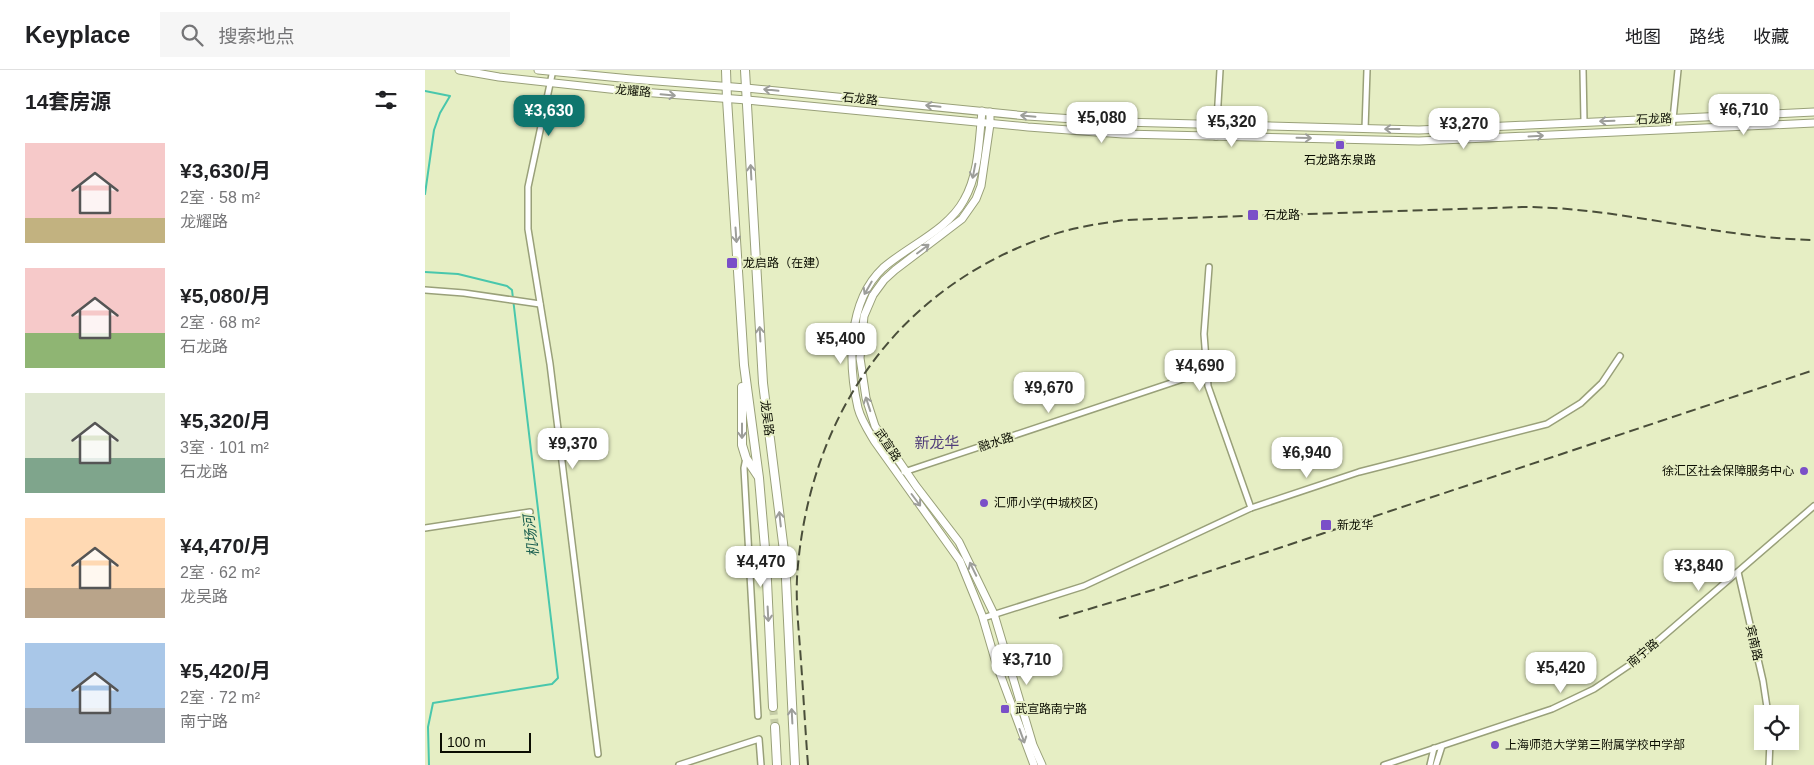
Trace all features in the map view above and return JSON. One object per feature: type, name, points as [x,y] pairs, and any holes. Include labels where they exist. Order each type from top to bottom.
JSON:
[{"type":"main road","name":"龙耀路","points":[[459,70],[550,83],[747,100]]},
{"type":"main road","name":"龙耀路","points":[[538,70],[745,88]]},
{"type":"main road","name":"龙吴路","points":[[727,70],[726,86],[744,365],[759,478],[766,560],[773,707]]},
{"type":"main road","name":"龙吴路","points":[[745,70],[763,382],[785,558],[795,765]]},
{"type":"main road","name":"石龙路","points":[[745,88],[1113,122],[1365,129],[1475,128],[1584,121],[1814,112]]},
{"type":"main road","name":"石龙路","points":[[747,100],[990,124],[1113,133],[1216,136],[1419,140],[1814,123]]},
{"type":"main road","points":[[981,111],[974,174],[964,201],[949,219],[883,268],[871,283],[862,299],[852,336],[851,364],[859,409],[870,434],[960,561],[983,618],[996,664],[1034,765]]},
{"type":"main road","name":"武宣路","points":[[990,112],[981,186],[976,199],[962,219],[895,270],[884,280],[873,295],[864,316],[860,358],[866,398],[875,426],[906,472],[959,542],[994,614],[1033,745],[1042,765]]},
{"type":"main road","points":[[744,365],[742,445],[747,458],[759,478]]},
{"type":"main road","points":[[775,727],[777,765]]},
{"type":"street","points":[[1216,136],[1220,70]]},
{"type":"street","points":[[1365,129],[1367,70]]},
{"type":"street","points":[[1583,70],[1584,121]]},
{"type":"street","points":[[1672,129],[1678,70]]},
{"type":"street","points":[[552,71],[528,186],[528,230],[551,374],[597,754]]},
{"type":"street","points":[[1209,267],[1204,334],[1209,386],[1251,508]]},
{"type":"street","points":[[425,290],[540,304]]},
{"type":"street","points":[[983,618],[1084,586],[1251,508],[1359,472],[1547,424],[1581,403],[1602,383],[1620,356]]},
{"type":"street","name":"融水路","points":[[898,475],[1207,371]]},
{"type":"street","points":[[747,458],[744,468],[758,716]]},
{"type":"street","name":"南宁路","points":[[1384,765],[1552,709],[1594,689],[1631,664],[1814,506]]},
{"type":"street","points":[[425,528],[530,512]]},
{"type":"street","name":"宾南路","points":[[1738,572],[1767,705]]},
{"type":"street","points":[[679,765],[759,739],[761,765]]},
{"type":"street","points":[[1436,765],[1442,746]]},
{"type":"street","points":[[1430,765],[1434,748]]},
{"type":"street","points":[[1769,765],[1770,750]]},
{"type":"waterway","name":"机场河","points":[[425,91],[450,96],[440,113],[434,130],[425,194]]},
{"type":"waterway","name":"机场河","points":[[425,272],[458,274],[507,286],[512,290],[558,678],[552,684],[433,703],[428,727],[429,765]]},
{"type":"tunnel","points":[[773,707],[775,727]]},
{"type":"railway","points":[[808,765],[797,575],[807,510],[822,458],[843,409],[871,364],[905,325],[945,290],[991,261],[1043,238],[1083,227],[1124,220],[1522,207],[1596,212],[1741,234],[1814,240]]},
{"type":"railway","points":[[1059,618],[1153,590],[1814,370]]},
{"type":"place","name":"石龙路东泉路","points":[[1340,145]]},
{"type":"place","name":"石龙路","points":[[1253,215]]},
{"type":"place","name":"龙启路（在建）","points":[[732,263]]},
{"type":"place","name":"徐汇区社会保障服务中心","points":[[1804,471]]},
{"type":"place","name":"汇师小学(中城校区)","points":[[984,503]]},
{"type":"place","name":"新龙华","points":[[1326,525]]},
{"type":"place","name":"武宣路南宁路","points":[[1005,709]]},
{"type":"place","name":"上海师范大学第三附属学校中学部","points":[[1495,745]]},
{"type":"district","name":"新龙华","points":[[937,443]]}]
